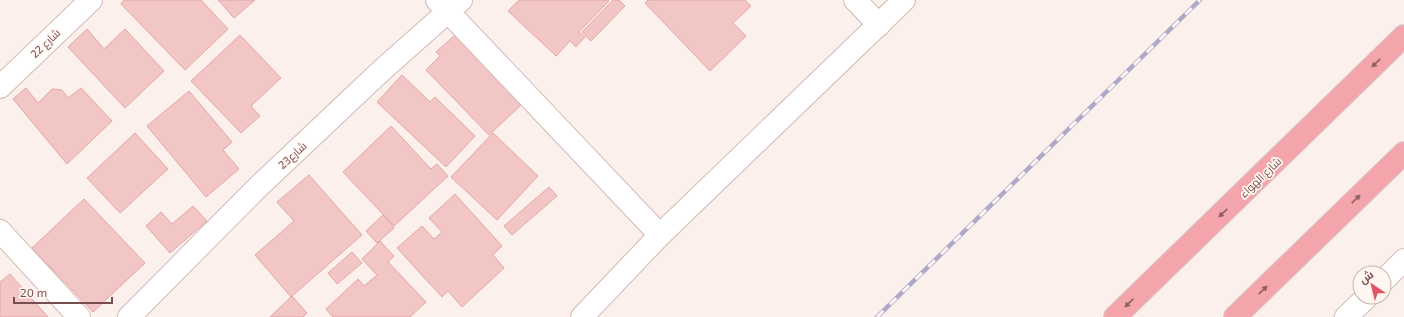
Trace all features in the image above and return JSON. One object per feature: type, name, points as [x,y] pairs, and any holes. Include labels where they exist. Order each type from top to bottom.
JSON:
[{"type":"highway","name":"شارع الهواء","points":[[1116,317],[1404,36]]},
{"type":"highway","points":[[1235,317],[1404,153]]},
{"type":"street","name":"شارع 22","points":[[0,88],[91,0]]},
{"type":"street","points":[[855,0],[879,25]]},
{"type":"street","points":[[582,317],[660,235],[904,0]]},
{"type":"street","points":[[449,4],[660,235]]},
{"type":"street","name":"شارع23","points":[[129,317],[258,187],[381,71],[449,4]]},
{"type":"street","points":[[0,231],[79,317]]},
{"type":"street","points":[[1392,272],[1404,260]]},
{"type":"street","points":[[1346,317],[1359,305]]},
{"type":"building","points":[[124,0],[201,0],[228,29],[185,70],[121,4]]},
{"type":"building","points":[[218,0],[255,0],[234,18]]},
{"type":"building","points":[[519,0],[609,1],[579,32],[585,37],[576,47],[570,41],[556,56],[508,11]]},
{"type":"building","points":[[613,0],[619,0],[625,6],[591,41],[582,32]]},
{"type":"building","points":[[648,0],[745,0],[751,6],[733,23],[746,36],[710,71],[645,3]]},
{"type":"building","points":[[87,29],[104,49],[125,29],[164,71],[125,108],[68,47]]},
{"type":"building","points":[[240,35],[281,78],[251,106],[260,116],[241,133],[191,81]]},
{"type":"building","points":[[455,35],[521,105],[489,135],[426,70],[440,56],[436,52]]},
{"type":"building","points":[[402,75],[430,102],[435,97],[475,136],[446,167],[377,102]]},
{"type":"building","points":[[26,88],[38,103],[52,89],[62,90],[68,98],[81,88],[112,121],[67,164],[13,99]]},
{"type":"building","points":[[189,91],[232,142],[223,150],[239,169],[206,197],[147,126]]},
{"type":"building","points":[[391,126],[431,169],[437,164],[448,176],[394,226],[343,172]]},
{"type":"building","points":[[135,133],[168,169],[120,213],[87,178]]},
{"type":"building","points":[[493,133],[538,176],[497,220],[451,177]]},
{"type":"building","points":[[309,175],[362,235],[291,297],[255,255],[294,221],[277,202]]},
{"type":"building","points":[[549,187],[557,196],[512,235],[504,226]]},
{"type":"building","points":[[455,194],[502,246],[493,255],[504,268],[462,307],[448,291],[442,297],[397,248],[422,226],[434,239],[442,232],[429,218]]},
{"type":"building","points":[[84,199],[145,263],[93,312],[32,248]]},
{"type":"building","points":[[193,206],[207,221],[170,253],[146,226],[161,212],[172,224]]},
{"type":"building","points":[[383,215],[394,228],[377,243],[366,231]]},
{"type":"building","points":[[380,241],[394,256],[388,262],[426,302],[410,317],[333,317],[326,309],[358,279],[364,286],[377,275],[362,259]]},
{"type":"building","points":[[352,252],[362,263],[337,284],[328,273]]},
{"type":"building","points":[[10,274],[48,317],[0,317],[0,282]]},
{"type":"building","points":[[292,296],[307,313],[303,317],[270,317]]},
{"type":"railway","points":[[877,317],[1200,0]]}]
